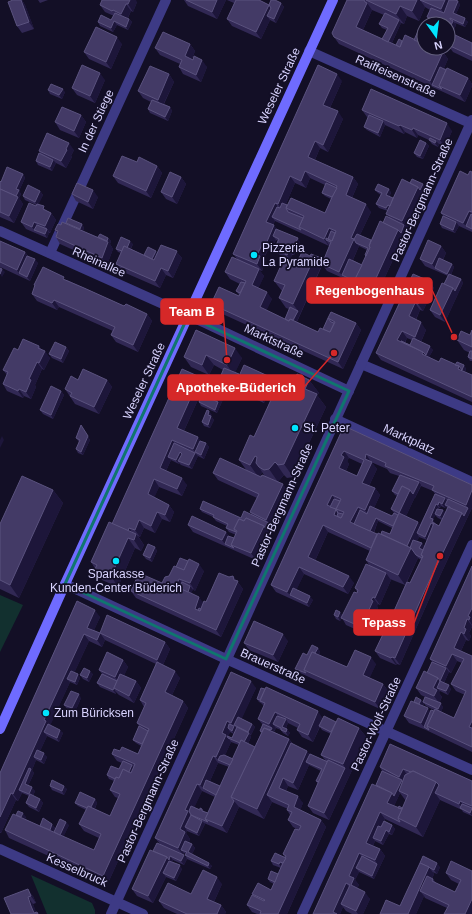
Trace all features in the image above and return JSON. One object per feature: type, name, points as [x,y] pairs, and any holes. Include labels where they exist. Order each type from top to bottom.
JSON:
[{"type":"street","name":"In der Stiege","points":[[50,253],[166,0]]},
{"type":"street","name":"Weseler Straße","points":[[0,728],[333,0]]},
{"type":"street","name":"Raiffeisenstraße","points":[[309,51],[472,123]]},
{"type":"street","name":"Pastor-Bergmann-Straße","points":[[111,914],[335,419],[472,123]]},
{"type":"street","name":"Rheinallee","points":[[0,231],[188,316]]},
{"type":"street","name":"Marktstraße","points":[[188,316],[349,391]]},
{"type":"street","points":[[361,364],[472,411]]},
{"type":"street","name":"Marktplatz","points":[[335,419],[472,482]]},
{"type":"street","name":"Pastor-Wolf-Straße","points":[[302,914],[472,544]]},
{"type":"street","name":"Brauerstraße","points":[[65,584],[226,659],[472,770]]},
{"type":"street","name":"Kesselbruck","points":[[0,849],[143,914]]},
{"type":"highlighted area","points":[[188,316],[349,391],[226,659],[65,584]]},
{"type":"green space","points":[[0,595],[23,605],[0,652]]},
{"type":"green space","points":[[31,875],[92,903],[95,914],[47,914]]},
{"type":"building","points":[[13,0],[21,0],[29,22],[17,26],[8,2]]},
{"type":"building","points":[[102,0],[130,0],[128,4],[126,4],[121,14],[100,5]]},
{"type":"building","points":[[186,0],[217,0],[212,12]]},
{"type":"building","points":[[236,0],[259,0],[269,5],[256,32],[227,19]]},
{"type":"building","points":[[271,0],[281,3],[274,19],[267,16],[271,8],[269,5]]},
{"type":"building","points":[[347,0],[364,0],[367,3],[356,27],[400,47],[405,35],[416,40],[416,56],[441,56],[430,81],[334,37],[332,33]]},
{"type":"building","points":[[366,0],[417,0],[412,11],[400,6],[396,14]]},
{"type":"building","points":[[420,0],[445,0],[441,9]]},
{"type":"building","points":[[449,0],[458,1],[453,13],[465,18],[463,24],[456,21],[456,16],[427,16],[431,8],[444,13]]},
{"type":"building","points":[[115,13],[129,19],[126,27],[114,21],[111,28],[98,22],[101,15],[111,20]]},
{"type":"building","points":[[385,13],[399,20],[388,42],[382,39],[388,28],[379,24]]},
{"type":"building","points":[[96,27],[117,37],[106,62],[84,52]]},
{"type":"building","points":[[163,32],[190,44],[185,56],[193,60],[194,56],[202,60],[196,75],[179,67],[182,60],[155,48]]},
{"type":"building","points":[[456,35],[472,43],[472,56],[456,49]]},
{"type":"building","points":[[399,39],[402,41],[400,47],[396,45]]},
{"type":"building","points":[[82,65],[100,73],[90,96],[72,88]]},
{"type":"building","points":[[318,65],[337,74],[323,105],[338,111],[323,145],[315,141],[308,157],[353,177],[346,195],[366,204],[351,238],[354,239],[339,272],[322,264],[331,242],[326,240],[326,238],[332,241],[336,231],[329,228],[324,239],[299,227],[304,216],[286,208],[291,198],[325,213],[337,186],[305,171],[301,181],[290,176],[278,204],[275,203],[266,222],[274,225],[266,244],[263,243],[257,255],[260,256],[257,264],[233,254]]},
{"type":"building","points":[[150,66],[169,74],[158,100],[138,91]]},
{"type":"building","points":[[440,67],[446,70],[439,86],[442,89],[432,85]]},
{"type":"building","points":[[447,68],[468,78],[460,95],[439,86]]},
{"type":"building","points":[[51,84],[63,89],[59,95],[48,90]]},
{"type":"building","points":[[371,89],[447,123],[440,140],[413,128],[412,130],[400,125],[399,126],[362,110]]},
{"type":"building","points":[[152,100],[170,107],[165,117],[148,109]]},
{"type":"building","points":[[62,107],[81,115],[74,131],[55,122]]},
{"type":"building","points":[[369,115],[383,121],[378,133],[364,127]]},
{"type":"building","points":[[47,133],[69,143],[61,161],[39,151]]},
{"type":"building","points":[[430,138],[436,141],[435,143],[429,140]]},
{"type":"building","points":[[420,140],[426,143],[420,156],[414,153]]},
{"type":"building","points":[[39,153],[53,160],[50,167],[36,161]]},
{"type":"building","points":[[122,156],[137,162],[139,157],[157,166],[146,191],[113,176]]},
{"type":"building","points":[[7,167],[23,174],[16,189],[19,190],[16,196],[0,189],[0,181],[1,182]]},
{"type":"building","points":[[460,171],[468,175],[470,171],[472,172],[472,212],[469,211],[463,223],[441,213]]},
{"type":"building","points":[[170,172],[181,177],[172,197],[161,192]]},
{"type":"building","points":[[402,179],[418,187],[402,221],[386,214]]},
{"type":"building","points":[[412,179],[423,184],[420,190],[418,187],[410,183]]},
{"type":"building","points":[[77,183],[93,190],[88,202],[72,194]]},
{"type":"building","points":[[326,183],[337,188],[332,197],[322,193]]},
{"type":"building","points":[[378,184],[389,189],[386,195],[393,198],[390,206],[388,205],[386,208],[376,204],[382,193],[375,190]]},
{"type":"building","points":[[28,185],[40,191],[35,202],[23,196]]},
{"type":"building","points":[[0,189],[18,197],[9,216],[0,212]]},
{"type":"building","points":[[29,203],[36,206],[37,204],[44,206],[43,209],[51,213],[45,226],[34,222],[32,227],[21,222]]},
{"type":"building","points":[[282,203],[287,205],[286,208],[288,212],[303,218],[299,227],[301,230],[272,217],[277,207],[280,208]]},
{"type":"building","points":[[471,214],[472,215],[472,229],[466,226]]},
{"type":"building","points":[[386,216],[404,225],[401,233],[383,223]]},
{"type":"building","points":[[443,216],[456,222],[453,230],[440,224]]},
{"type":"building","points":[[68,218],[82,224],[80,229],[66,223]]},
{"type":"building","points":[[380,221],[398,230],[372,287],[355,279]]},
{"type":"building","points":[[62,222],[108,242],[102,258],[56,237],[58,231],[55,230],[58,224],[61,225]]},
{"type":"building","points":[[37,225],[47,229],[45,234],[34,230]]},
{"type":"building","points":[[276,229],[298,238],[291,252],[289,251],[287,255],[274,249],[279,239],[273,236]]},
{"type":"building","points":[[331,231],[335,233],[332,241],[328,239]]},
{"type":"building","points":[[100,234],[108,238],[107,241],[98,237]]},
{"type":"building","points":[[357,234],[371,240],[366,256],[365,255],[368,248],[356,243],[354,239]]},
{"type":"building","points":[[121,237],[130,241],[127,248],[124,246],[122,251],[116,249]]},
{"type":"building","points":[[428,240],[441,246],[432,264],[420,259]]},
{"type":"building","points":[[0,241],[25,252],[17,270],[0,262]]},
{"type":"building","points":[[161,245],[177,251],[168,271],[161,268],[155,281],[116,264],[124,246],[154,260]]},
{"type":"building","points":[[148,247],[156,251],[152,259],[144,255]]},
{"type":"building","points":[[302,252],[314,258],[293,304],[279,298],[285,285],[274,281],[283,261],[295,267]]},
{"type":"building","points":[[311,254],[321,258],[318,264],[314,258],[310,256]]},
{"type":"building","points":[[27,256],[35,259],[27,277],[19,273]]},
{"type":"building","points":[[232,257],[259,269],[252,285],[267,292],[260,307],[289,321],[290,319],[318,332],[320,328],[330,332],[335,322],[328,318],[331,312],[356,323],[338,362],[211,304],[219,287],[239,296],[246,281],[225,272]]},
{"type":"building","points":[[439,258],[452,264],[447,274],[435,268]]},
{"type":"building","points":[[349,259],[362,265],[355,279],[358,283],[375,290],[372,297],[351,288],[354,281],[342,275]]},
{"type":"building","points":[[43,267],[64,277],[63,279],[124,306],[126,304],[147,314],[133,345],[111,335],[115,327],[54,300],[52,303],[32,294],[34,285]]},
{"type":"building","points":[[413,274],[429,281],[418,304],[415,303],[409,316],[421,322],[415,337],[402,331],[397,340],[423,352],[422,354],[439,362],[441,358],[459,366],[458,369],[472,375],[472,397],[376,353]]},
{"type":"building","points":[[449,274],[461,279],[455,291],[453,288],[444,284]]},
{"type":"building","points":[[241,282],[245,283],[240,293],[236,291]]},
{"type":"building","points":[[442,283],[453,288],[440,315],[430,310]]},
{"type":"building","points":[[290,307],[298,311],[293,320],[290,319],[289,321],[285,319]]},
{"type":"building","points":[[328,318],[334,323],[330,332],[323,329]]},
{"type":"building","points":[[196,330],[235,348],[227,365],[206,355],[202,365],[184,357]]},
{"type":"building","points":[[472,330],[472,347],[457,340],[461,331],[470,335]]},
{"type":"building","points":[[413,338],[430,346],[426,355],[401,341],[410,345]]},
{"type":"building","points":[[23,339],[39,346],[38,348],[45,351],[39,363],[37,362],[29,379],[31,380],[26,392],[19,389],[18,391],[3,384],[8,372],[3,370],[14,348],[18,350]]},
{"type":"building","points":[[55,342],[66,347],[61,359],[49,354]]},
{"type":"building","points":[[470,351],[472,351],[472,359],[468,357]]},
{"type":"building","points":[[457,362],[464,365],[462,370],[459,366],[455,365]]},
{"type":"building","points":[[244,365],[268,376],[260,396],[235,385]]},
{"type":"building","points":[[224,368],[239,374],[233,386],[227,383],[223,390],[217,385]]},
{"type":"building","points":[[83,369],[107,380],[94,407],[70,396],[72,393],[65,389],[71,376],[78,380]]},
{"type":"building","points":[[182,369],[200,377],[177,428],[198,437],[193,449],[172,440],[160,468],[182,478],[177,489],[154,479],[148,494],[169,505],[165,515],[157,512],[151,526],[139,520],[135,530],[129,528],[128,531],[112,524]]},
{"type":"building","points":[[297,374],[309,380],[305,389],[317,394],[284,464],[278,465],[275,462],[269,469],[264,470],[256,463],[257,457],[255,456],[250,465],[239,460],[250,435],[254,437],[281,378],[293,383]]},
{"type":"building","points":[[51,386],[61,391],[51,415],[40,410]]},
{"type":"building","points":[[202,395],[218,402],[215,410],[199,402]]},
{"type":"building","points":[[207,410],[209,411],[208,415],[211,416],[208,425],[202,422]]},
{"type":"building","points":[[81,425],[88,436],[81,452],[76,449],[80,440],[76,438]]},
{"type":"building","points":[[344,426],[472,485],[472,490],[466,505],[432,490],[434,486],[385,466],[386,463],[366,454],[365,459],[372,462],[362,483],[375,488],[365,510],[358,507],[350,522],[377,534],[371,548],[323,525],[308,557],[349,576],[343,587],[299,567],[287,592],[271,585]],"holes":[[[344,451],[364,460],[357,476],[339,468],[344,457],[341,455]],[[332,495],[341,499],[336,509],[327,505]],[[336,509],[344,512],[341,518],[334,515]]]},
{"type":"building","points":[[200,441],[206,443],[201,455],[195,452]]},
{"type":"building","points":[[174,443],[195,453],[189,465],[178,461],[182,454],[180,452],[176,460],[168,457]]},
{"type":"building","points":[[220,458],[261,477],[262,475],[283,484],[266,520],[250,512],[259,494],[213,473]]},
{"type":"building","points":[[400,475],[419,482],[413,494],[410,490],[402,486],[398,494],[392,491]]},
{"type":"building","points":[[22,476],[53,490],[10,585],[0,580],[0,524]]},
{"type":"building","points":[[402,486],[410,490],[399,513],[391,509]]},
{"type":"building","points":[[435,494],[445,498],[442,504],[439,502],[438,505],[436,504],[430,518],[433,519],[432,522],[434,523],[431,523],[425,537],[417,533]]},
{"type":"building","points":[[334,499],[340,501],[336,509],[330,507]]},
{"type":"building","points":[[448,499],[468,508],[464,516],[462,513],[445,505]]},
{"type":"building","points":[[203,501],[241,518],[244,511],[269,523],[266,529],[264,526],[246,518],[244,521],[239,519],[234,529],[236,532],[226,528],[228,524],[213,517],[214,515],[200,509]]},
{"type":"building","points":[[370,506],[392,516],[394,513],[398,515],[393,526],[376,518],[370,531],[354,524],[360,510],[367,514]]},
{"type":"building","points":[[448,507],[462,513],[425,590],[395,658],[391,658],[375,651],[385,630],[388,631],[396,612],[394,611],[407,582],[410,583],[423,556],[421,555],[434,523],[439,526]]},
{"type":"building","points":[[437,509],[443,510],[440,516],[435,514]]},
{"type":"building","points":[[338,513],[343,514],[341,518],[337,516]]},
{"type":"building","points":[[399,513],[418,522],[407,546],[381,534],[382,531],[390,534]]},
{"type":"building","points":[[192,516],[226,532],[222,540],[188,525]]},
{"type":"building","points":[[246,518],[264,526],[251,553],[231,545],[237,531],[234,529],[239,519],[244,521]]},
{"type":"building","points":[[109,522],[136,534],[134,540],[128,538],[111,576],[95,569],[97,565],[91,562]]},
{"type":"building","points":[[378,533],[411,548],[398,575],[366,560]]},
{"type":"building","points":[[228,536],[234,538],[231,545],[234,548],[225,544]]},
{"type":"building","points":[[413,540],[422,543],[419,548],[423,550],[421,555],[423,557],[422,558],[416,555],[410,548]]},
{"type":"building","points":[[148,544],[155,547],[150,558],[143,555]]},
{"type":"building","points":[[180,558],[188,561],[184,570],[176,567]]},
{"type":"building","points":[[189,559],[199,564],[190,583],[179,579],[176,586],[199,597],[195,609],[200,611],[204,601],[206,602],[219,573],[229,577],[233,576],[234,580],[238,581],[216,630],[131,591],[139,573],[162,583],[165,577],[169,576],[174,566],[184,570]]},
{"type":"building","points":[[366,564],[386,573],[375,598],[373,597],[371,600],[373,601],[361,627],[341,618],[354,592],[357,593],[358,590],[355,588]]},
{"type":"building","points":[[472,566],[472,608],[468,616],[470,617],[469,620],[467,619],[464,628],[466,629],[464,634],[461,632],[454,648],[472,656],[472,721],[469,727],[472,728],[472,747],[427,726],[435,709],[454,718],[466,691],[451,684],[464,659],[452,654],[446,666],[430,659]]},
{"type":"building","points":[[182,582],[190,586],[188,592],[179,588]]},
{"type":"building","points":[[293,588],[310,596],[307,603],[290,595]]},
{"type":"building","points":[[77,601],[95,610],[87,628],[100,633],[97,640],[84,634],[44,720],[46,721],[13,794],[11,793],[0,817],[0,773]]},
{"type":"building","points":[[336,610],[340,612],[338,617],[334,615]]},
{"type":"building","points":[[107,615],[165,642],[157,660],[100,633]]},
{"type":"building","points":[[254,621],[283,634],[273,655],[244,643]]},
{"type":"building","points":[[312,645],[318,648],[315,653],[312,652],[304,670],[306,673],[295,669],[303,653],[307,655]]},
{"type":"building","points":[[355,650],[371,657],[363,675],[383,684],[375,702],[304,670],[312,652],[347,667]]},
{"type":"building","points":[[107,652],[123,660],[115,677],[99,670]]},
{"type":"building","points":[[157,662],[175,671],[165,692],[183,701],[103,876],[5,830],[13,814],[94,850],[101,834],[79,824],[88,806],[110,816],[120,794],[110,790],[116,777],[119,778],[123,769],[131,773],[135,764],[112,754],[114,749],[120,751],[122,747],[138,754],[149,729],[137,723],[146,703],[140,700]]},
{"type":"building","points":[[432,662],[446,668],[440,681],[438,678],[427,673]]},
{"type":"building","points":[[84,668],[90,671],[87,678],[80,675]]},
{"type":"building","points":[[71,671],[78,674],[75,682],[67,679]]},
{"type":"building","points":[[424,671],[438,678],[433,688],[437,690],[434,696],[416,688]]},
{"type":"building","points":[[231,672],[251,681],[231,723],[227,721],[222,733],[226,735],[216,757],[213,756],[200,785],[197,784],[185,810],[188,811],[180,829],[185,832],[178,848],[155,838]]},
{"type":"building","points":[[102,674],[117,681],[113,690],[97,683]]},
{"type":"building","points":[[120,674],[136,681],[129,696],[114,688]]},
{"type":"building","points":[[440,681],[449,685],[446,691],[437,688]]},
{"type":"building","points":[[266,687],[318,711],[308,735],[297,730],[300,724],[275,712],[269,724],[258,719],[265,703],[260,701]]},
{"type":"building","points":[[261,688],[265,689],[260,700],[257,699]]},
{"type":"building","points":[[71,691],[79,694],[72,708],[64,705]]},
{"type":"building","points":[[416,697],[421,700],[419,704],[414,702]]},
{"type":"building","points":[[425,697],[441,703],[438,709],[423,702]]},
{"type":"building","points":[[411,701],[428,708],[421,723],[404,716]]},
{"type":"building","points":[[431,710],[434,711],[427,726],[429,730],[424,727]]},
{"type":"building","points":[[277,716],[286,719],[282,727],[287,729],[286,732],[273,724]]},
{"type":"building","points":[[324,716],[336,722],[331,732],[319,726]]},
{"type":"building","points":[[238,717],[252,724],[248,732],[234,725]]},
{"type":"building","points":[[338,718],[359,728],[343,764],[321,755]]},
{"type":"building","points":[[48,724],[60,730],[57,738],[44,732]]},
{"type":"building","points":[[229,724],[234,726],[232,731],[228,728]]},
{"type":"building","points":[[263,724],[272,728],[271,730],[264,728],[262,732],[260,731]]},
{"type":"building","points":[[139,726],[148,731],[142,744],[133,740]]},
{"type":"building","points":[[237,727],[249,733],[244,742],[241,740],[240,743],[228,738],[227,736],[232,738]]},
{"type":"building","points":[[264,728],[289,739],[257,809],[231,797]]},
{"type":"building","points":[[241,740],[255,747],[231,797],[234,801],[222,826],[205,819]]},
{"type":"building","points":[[291,743],[307,751],[293,783],[283,778],[279,788],[298,796],[294,807],[321,820],[278,914],[260,914],[261,911],[247,905],[252,895],[264,901],[265,900],[252,894],[258,883],[271,890],[286,856],[283,854],[295,829],[299,830],[301,826],[288,820],[292,812],[287,810],[289,805],[267,795]]},
{"type":"building","points":[[390,744],[472,781],[472,806],[460,801],[459,804],[435,793],[439,785],[436,782],[413,771],[411,772],[403,769],[399,777],[380,767]]},
{"type":"building","points":[[37,750],[44,753],[41,760],[34,757]]},
{"type":"building","points":[[310,754],[328,762],[319,782],[316,781],[322,769],[306,762]]},
{"type":"building","points":[[224,755],[233,759],[230,765],[218,760],[220,756]]},
{"type":"building","points":[[328,760],[345,768],[324,813],[308,806]]},
{"type":"building","points":[[123,761],[132,765],[129,772],[123,769],[119,778],[116,777],[115,779],[107,775],[111,766],[119,769]]},
{"type":"building","points":[[29,768],[31,769],[25,784],[32,787],[29,794],[19,790]]},
{"type":"building","points":[[382,771],[402,780],[394,796],[392,793],[376,785]]},
{"type":"building","points":[[413,771],[436,782],[416,827],[398,818],[408,795],[399,791],[405,775]]},
{"type":"building","points":[[52,780],[64,786],[62,791],[50,786]]},
{"type":"building","points":[[206,780],[220,786],[216,795],[203,788]]},
{"type":"building","points":[[372,784],[392,793],[387,803],[402,809],[398,818],[400,822],[380,812],[366,843],[380,849],[375,860],[359,853],[349,876],[354,878],[351,885],[365,892],[356,911],[341,904],[350,885],[346,883],[333,912],[337,914],[313,914]]},
{"type":"building","points":[[80,792],[95,799],[91,807],[88,806],[87,808],[75,803]]},
{"type":"building","points":[[30,794],[40,799],[36,808],[26,803]]},
{"type":"building","points":[[462,804],[472,808],[470,813],[460,808]]},
{"type":"building","points":[[191,806],[200,810],[200,808],[202,811],[208,813],[205,819],[208,822],[191,815],[189,811]]},
{"type":"building","points":[[18,811],[23,813],[21,817],[16,815]]},
{"type":"building","points":[[191,815],[202,821],[197,833],[185,827]]},
{"type":"building","points":[[43,818],[52,824],[50,830],[40,826]]},
{"type":"building","points":[[60,819],[66,822],[60,835],[54,832]]},
{"type":"building","points":[[384,821],[392,825],[389,832],[386,830],[381,841],[373,838],[378,826],[381,827]]},
{"type":"building","points":[[185,841],[192,844],[188,852],[209,863],[208,866],[185,855],[187,852],[181,850]]},
{"type":"building","points":[[157,843],[184,855],[181,861],[170,856],[169,860],[167,857],[153,851]]},
{"type":"building","points":[[150,850],[167,857],[148,896],[132,889]]},
{"type":"building","points":[[275,853],[286,858],[283,863],[280,862],[279,864],[271,861]]},
{"type":"building","points":[[362,856],[377,864],[372,876],[356,868]]},
{"type":"building","points":[[423,856],[437,863],[434,870],[420,863]]},
{"type":"building","points":[[169,861],[180,865],[174,878],[163,873]]},
{"type":"building","points":[[451,861],[472,871],[472,899],[465,914],[444,914],[449,905],[420,891],[427,876],[433,879],[432,881],[455,892],[461,880],[446,873]]},
{"type":"building","points":[[420,863],[429,867],[408,914],[380,914],[386,900],[400,906]]},
{"type":"building","points":[[203,870],[217,877],[207,899],[221,905],[217,914],[187,914],[159,901],[168,883],[191,894]]},
{"type":"building","points":[[271,871],[278,874],[275,882],[268,879]]},
{"type":"building","points":[[28,889],[31,896],[28,897],[31,906],[34,913],[37,912],[38,914],[11,914],[4,898]]},
{"type":"place","name":"Pizzeria La Pyramide","points":[[254,255]]},
{"type":"place","name":"Regenbogenhaus","points":[[454,337]]},
{"type":"place","name":"Apotheke-Büderich","points":[[334,353]]},
{"type":"place","name":"Team B","points":[[227,360]]},
{"type":"place","name":"St. Peter","points":[[295,428]]},
{"type":"place","name":"Tepass","points":[[440,556]]},
{"type":"place","name":"Sparkasse Kunden-Center Büderich","points":[[116,561]]},
{"type":"place","name":"Zum Büricksen","points":[[46,713]]}]
